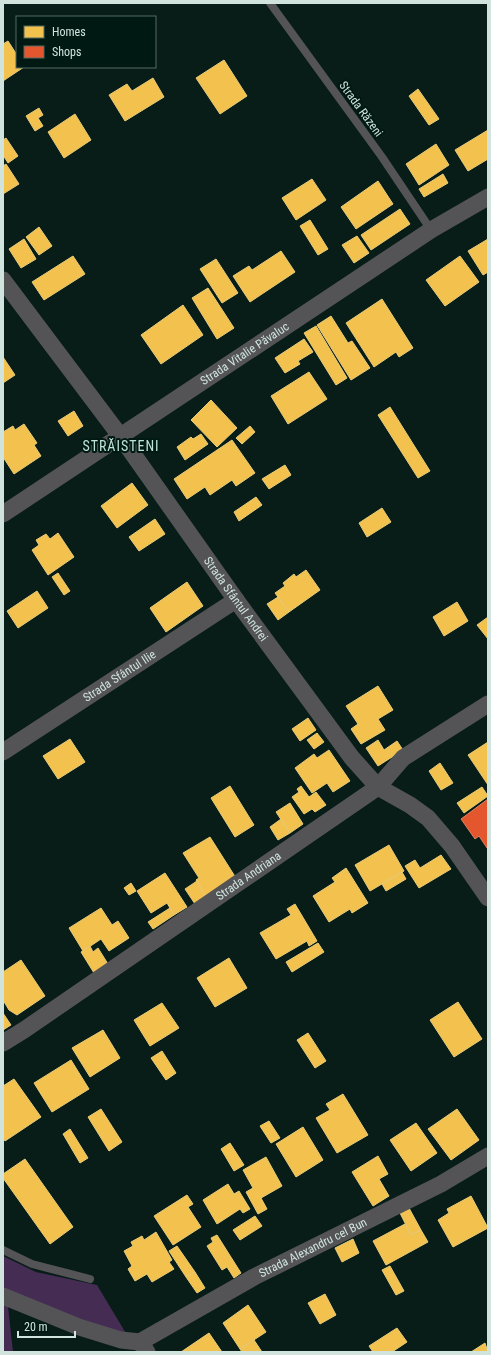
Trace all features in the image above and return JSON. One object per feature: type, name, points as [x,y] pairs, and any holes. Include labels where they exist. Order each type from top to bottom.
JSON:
[{"type":"street","name":"Strada Vitalie Păvaluc","points":[[3,514],[431,230],[488,197]]},
{"type":"street","name":"Strada Sfântul Andrei","points":[[3,280],[121,437],[236,600],[352,758],[378,787],[410,805],[428,818],[452,846],[488,898]]},
{"type":"street","name":"Strada Sfântul Ilie","points":[[3,752],[236,600]]},
{"type":"street","name":"Strada Andriana","points":[[3,1043],[37,1022],[378,787],[403,758],[488,704]]},
{"type":"street","name":"Strada Alexandru cel Bun","points":[[143,1347],[254,1277],[441,1184],[488,1156]]},
{"type":"street","points":[[3,1296],[79,1327],[143,1347]]},
{"type":"lane","name":"Strada Răzeni","points":[[270,3],[382,157],[431,230]]},
{"type":"lane","points":[[3,1250],[32,1264],[90,1279]]},
{"type":"shaded area","points":[[3,1256],[36,1272],[97,1285],[127,1335],[104,1328],[3,1289]]},
{"type":"shaded area","points":[[3,1302],[8,1306],[13,1352],[3,1352]]},
{"type":"building: Homes","points":[[8,41],[16,53],[16,68],[22,68],[3,81],[3,44]]},
{"type":"building: Homes","points":[[224,60],[247,96],[220,114],[196,78]]},
{"type":"building: Homes","points":[[153,78],[164,97],[125,121],[109,95],[127,84],[132,91]]},
{"type":"building: Homes","points":[[418,89],[439,119],[429,125],[409,96]]},
{"type":"building: Homes","points":[[39,108],[43,115],[38,118],[43,126],[35,131],[26,116]]},
{"type":"building: Homes","points":[[75,114],[91,140],[64,158],[48,132]]},
{"type":"building: Homes","points":[[488,130],[488,159],[468,171],[455,150]]},
{"type":"building: Homes","points":[[6,138],[18,156],[8,163],[3,155],[3,140]]},
{"type":"building: Homes","points":[[436,144],[449,165],[419,185],[406,164]]},
{"type":"building: Homes","points":[[6,164],[19,184],[3,194],[3,166]]},
{"type":"building: Homes","points":[[443,174],[448,183],[424,197],[419,189]]},
{"type":"building: Homes","points":[[312,179],[326,200],[296,220],[282,198]]},
{"type":"building: Homes","points":[[378,181],[393,204],[356,229],[341,207]]},
{"type":"building: Homes","points":[[400,209],[410,224],[371,250],[361,235]]},
{"type":"building: Homes","points":[[310,220],[328,249],[318,255],[300,226]]},
{"type":"building: Homes","points":[[39,227],[52,246],[39,255],[26,237]]},
{"type":"building: Homes","points":[[357,236],[369,253],[354,263],[342,245]]},
{"type":"building: Homes","points":[[24,239],[36,259],[21,268],[9,249]]},
{"type":"building: Homes","points":[[488,239],[488,272],[483,275],[468,251]]},
{"type":"building: Homes","points":[[281,251],[295,272],[250,302],[233,276],[249,266],[252,270]]},
{"type":"building: Homes","points":[[73,256],[85,274],[44,300],[32,282]]},
{"type":"building: Homes","points":[[460,256],[479,282],[445,306],[426,280]]},
{"type":"building: Homes","points":[[216,259],[238,293],[222,303],[200,269]]},
{"type":"building: Homes","points":[[208,288],[234,328],[217,339],[192,298]]},
{"type":"building: Homes","points":[[382,299],[413,348],[399,357],[396,352],[374,367],[346,323]]},
{"type":"building: Homes","points":[[183,305],[203,335],[161,364],[141,335]]},
{"type":"building: Homes","points":[[331,316],[348,343],[352,341],[370,368],[351,380],[317,325]]},
{"type":"building: Homes","points":[[316,326],[347,378],[336,385],[304,333]]},
{"type":"building: Homes","points":[[304,339],[313,352],[298,361],[300,364],[285,373],[275,358]]},
{"type":"building: Homes","points":[[3,357],[15,375],[3,383]]},
{"type":"building: Homes","points":[[309,372],[327,399],[288,424],[271,396]]},
{"type":"building: Homes","points":[[211,400],[237,428],[217,447],[191,420]]},
{"type":"building: Homes","points":[[390,407],[430,471],[418,478],[378,415]]},
{"type":"building: Homes","points":[[74,411],[83,426],[68,436],[58,421]]},
{"type":"building: Homes","points":[[24,424],[37,443],[34,445],[41,456],[14,474],[3,457],[3,432],[13,426],[15,430]]},
{"type":"building: Homes","points":[[250,426],[255,432],[242,444],[236,438]]},
{"type":"building: Homes","points":[[201,434],[208,444],[185,460],[177,447],[191,437],[193,439]]},
{"type":"building: Homes","points":[[232,440],[255,473],[236,486],[232,480],[210,495],[205,487],[187,499],[174,479]]},
{"type":"building: Homes","points":[[285,465],[291,475],[269,489],[262,479]]},
{"type":"building: Homes","points":[[132,483],[148,505],[117,528],[101,506]]},
{"type":"building: Homes","points":[[256,497],[262,505],[239,521],[234,512]]},
{"type":"building: Homes","points":[[382,508],[391,522],[367,537],[359,523]]},
{"type":"building: Homes","points":[[155,519],[165,534],[139,551],[129,537]]},
{"type":"building: Homes","points":[[58,533],[74,557],[48,575],[32,550],[39,545],[36,540],[46,534],[50,539]]},
{"type":"building: Homes","points":[[306,570],[320,590],[289,612],[275,593],[285,586],[283,583],[294,574],[296,577]]},
{"type":"building: Homes","points":[[58,573],[70,591],[64,595],[52,577]]},
{"type":"building: Homes","points":[[187,582],[203,606],[166,632],[150,608]]},
{"type":"building: Homes","points":[[37,591],[48,608],[18,628],[7,611]]},
{"type":"building: Homes","points":[[278,597],[289,612],[278,620],[267,604]]},
{"type":"building: Homes","points":[[457,602],[468,621],[444,636],[433,617]]},
{"type":"building: Homes","points":[[488,617],[488,639],[477,625]]},
{"type":"building: Homes","points":[[378,686],[393,710],[378,719],[385,730],[361,744],[351,729],[358,724],[346,706]]},
{"type":"building: Homes","points":[[308,718],[316,730],[300,741],[292,729]]},
{"type":"building: Homes","points":[[317,733],[324,742],[314,749],[307,740]]},
{"type":"building: Homes","points":[[70,739],[85,762],[58,779],[43,756]]},
{"type":"building: Homes","points":[[378,740],[384,750],[397,741],[403,750],[378,766],[366,748]]},
{"type":"building: Homes","points":[[488,742],[488,785],[468,755]]},
{"type":"building: Homes","points":[[329,750],[350,781],[333,792],[327,783],[312,793],[295,768],[314,754],[317,758]]},
{"type":"building: Homes","points":[[440,763],[453,783],[441,790],[429,771]]},
{"type":"building: Homes","points":[[230,786],[254,825],[235,837],[211,798]]},
{"type":"building: Homes","points":[[301,786],[309,797],[316,792],[326,805],[315,812],[312,809],[304,814],[292,797],[299,792],[297,789]]},
{"type":"building: Homes","points":[[482,787],[488,796],[464,813],[457,803]]},
{"type":"building: Homes","points":[[290,803],[303,824],[290,833],[276,812]]},
{"type":"building: Homes","points":[[281,819],[290,833],[278,840],[270,827]]},
{"type":"building: Homes","points":[[210,837],[236,878],[206,897],[196,880],[199,878],[183,853]]},
{"type":"building: Homes","points":[[389,845],[404,871],[370,891],[355,865]]},
{"type":"building: Homes","points":[[441,855],[451,869],[419,888],[405,866],[415,860],[420,868]]},
{"type":"building: Homes","points":[[346,868],[368,903],[352,913],[350,909],[329,922],[313,896],[335,882],[332,878]]},
{"type":"building: Homes","points":[[402,872],[406,879],[386,891],[382,884]]},
{"type":"building: Homes","points":[[165,873],[187,907],[174,915],[167,903],[151,913],[137,891]]},
{"type":"building: Homes","points":[[197,881],[206,897],[195,904],[185,889]]},
{"type":"building: Homes","points":[[131,883],[136,891],[129,895],[124,888]]},
{"type":"building: Homes","points":[[295,904],[317,941],[309,946],[307,941],[276,959],[260,933],[291,915],[287,909]]},
{"type":"building: Homes","points":[[101,908],[112,925],[118,921],[129,938],[109,951],[101,939],[83,951],[69,928]]},
{"type":"building: Homes","points":[[170,908],[174,915],[153,929],[148,922]]},
{"type":"building: Homes","points":[[318,943],[324,952],[292,972],[286,962]]},
{"type":"building: Homes","points":[[90,946],[93,952],[98,948],[108,964],[94,973],[81,952]]},
{"type":"building: Homes","points":[[229,958],[247,988],[215,1007],[197,978]]},
{"type":"building: Homes","points":[[21,960],[45,996],[17,1015],[9,1010],[3,1000],[3,972]]},
{"type":"building: Homes","points":[[458,1002],[482,1039],[454,1057],[430,1020]]},
{"type":"building: Homes","points":[[162,1003],[179,1028],[150,1046],[134,1020]]},
{"type":"building: Homes","points":[[3,1013],[11,1025],[3,1030]]},
{"type":"building: Homes","points":[[103,1030],[120,1058],[90,1077],[72,1048]]},
{"type":"building: Homes","points":[[308,1033],[326,1061],[315,1068],[297,1040]]},
{"type":"building: Homes","points":[[162,1051],[176,1073],[166,1080],[151,1058]]},
{"type":"building: Homes","points":[[71,1060],[89,1089],[52,1112],[34,1083]]},
{"type":"building: Homes","points":[[14,1079],[41,1117],[5,1141],[3,1138],[3,1086]]},
{"type":"building: Homes","points":[[343,1094],[368,1135],[337,1153],[316,1118],[330,1110],[326,1104]]},
{"type":"building: Homes","points":[[101,1109],[122,1142],[109,1151],[88,1117]]},
{"type":"building: Homes","points":[[457,1109],[479,1140],[451,1160],[428,1129]]},
{"type":"building: Homes","points":[[269,1121],[280,1138],[271,1143],[260,1126]]},
{"type":"building: Homes","points":[[416,1123],[437,1153],[411,1171],[390,1140]]},
{"type":"building: Homes","points":[[303,1127],[323,1160],[296,1177],[276,1144]]},
{"type":"building: Homes","points":[[70,1129],[88,1158],[80,1163],[63,1134]]},
{"type":"building: Homes","points":[[230,1143],[244,1165],[234,1171],[221,1149]]},
{"type":"building: Homes","points":[[378,1156],[388,1174],[379,1179],[389,1196],[373,1206],[352,1172]]},
{"type":"building: Homes","points":[[266,1157],[282,1186],[261,1198],[267,1209],[258,1214],[246,1192],[253,1188],[243,1170]]},
{"type":"building: Homes","points":[[25,1159],[73,1227],[50,1244],[3,1178],[3,1174]]},
{"type":"building: Homes","points":[[228,1184],[234,1194],[239,1191],[250,1209],[243,1213],[240,1209],[217,1224],[203,1200]]},
{"type":"building: Homes","points":[[187,1195],[193,1204],[188,1207],[201,1227],[173,1245],[154,1216]]},
{"type":"building: Homes","points":[[471,1196],[488,1228],[453,1247],[438,1220],[449,1213],[447,1209]]},
{"type":"building: Homes","points":[[409,1208],[421,1230],[411,1235],[400,1213]]},
{"type":"building: Homes","points":[[255,1216],[262,1226],[240,1240],[233,1230]]},
{"type":"building: Homes","points":[[405,1224],[411,1235],[421,1230],[428,1242],[386,1265],[373,1241]]},
{"type":"building: Homes","points":[[156,1232],[172,1260],[169,1262],[174,1269],[152,1282],[147,1274],[135,1281],[128,1269],[132,1266],[124,1251],[133,1246],[131,1242],[142,1236],[144,1240]]},
{"type":"building: Homes","points":[[217,1235],[241,1273],[234,1278],[227,1267],[222,1270],[207,1246],[213,1242],[211,1238]]},
{"type":"building: Homes","points":[[353,1239],[359,1253],[342,1262],[335,1248]]},
{"type":"building: Homes","points":[[177,1246],[195,1272],[186,1277],[169,1251]]},
{"type":"building: Homes","points":[[390,1266],[404,1291],[396,1295],[382,1270]]},
{"type":"building: Homes","points":[[195,1272],[205,1288],[197,1293],[186,1277]]},
{"type":"building: Homes","points":[[325,1294],[336,1315],[320,1324],[308,1303]]},
{"type":"building: Homes","points":[[248,1305],[266,1332],[240,1349],[223,1323]]},
{"type":"building: Homes","points":[[397,1328],[407,1342],[392,1352],[373,1352],[369,1346]]},
{"type":"building: Homes","points":[[209,1333],[222,1352],[181,1352]]},
{"type":"building: Homes","points":[[254,1340],[262,1352],[242,1352],[240,1349]]},
{"type":"building: Homes","points":[[485,1343],[488,1352],[471,1352]]},
{"type":"building: Shops","points":[[488,799],[487,848],[479,836],[475,839],[461,819]]},
{"type":"district","name":"STRĂISTENI","points":[[121,446]]}]
